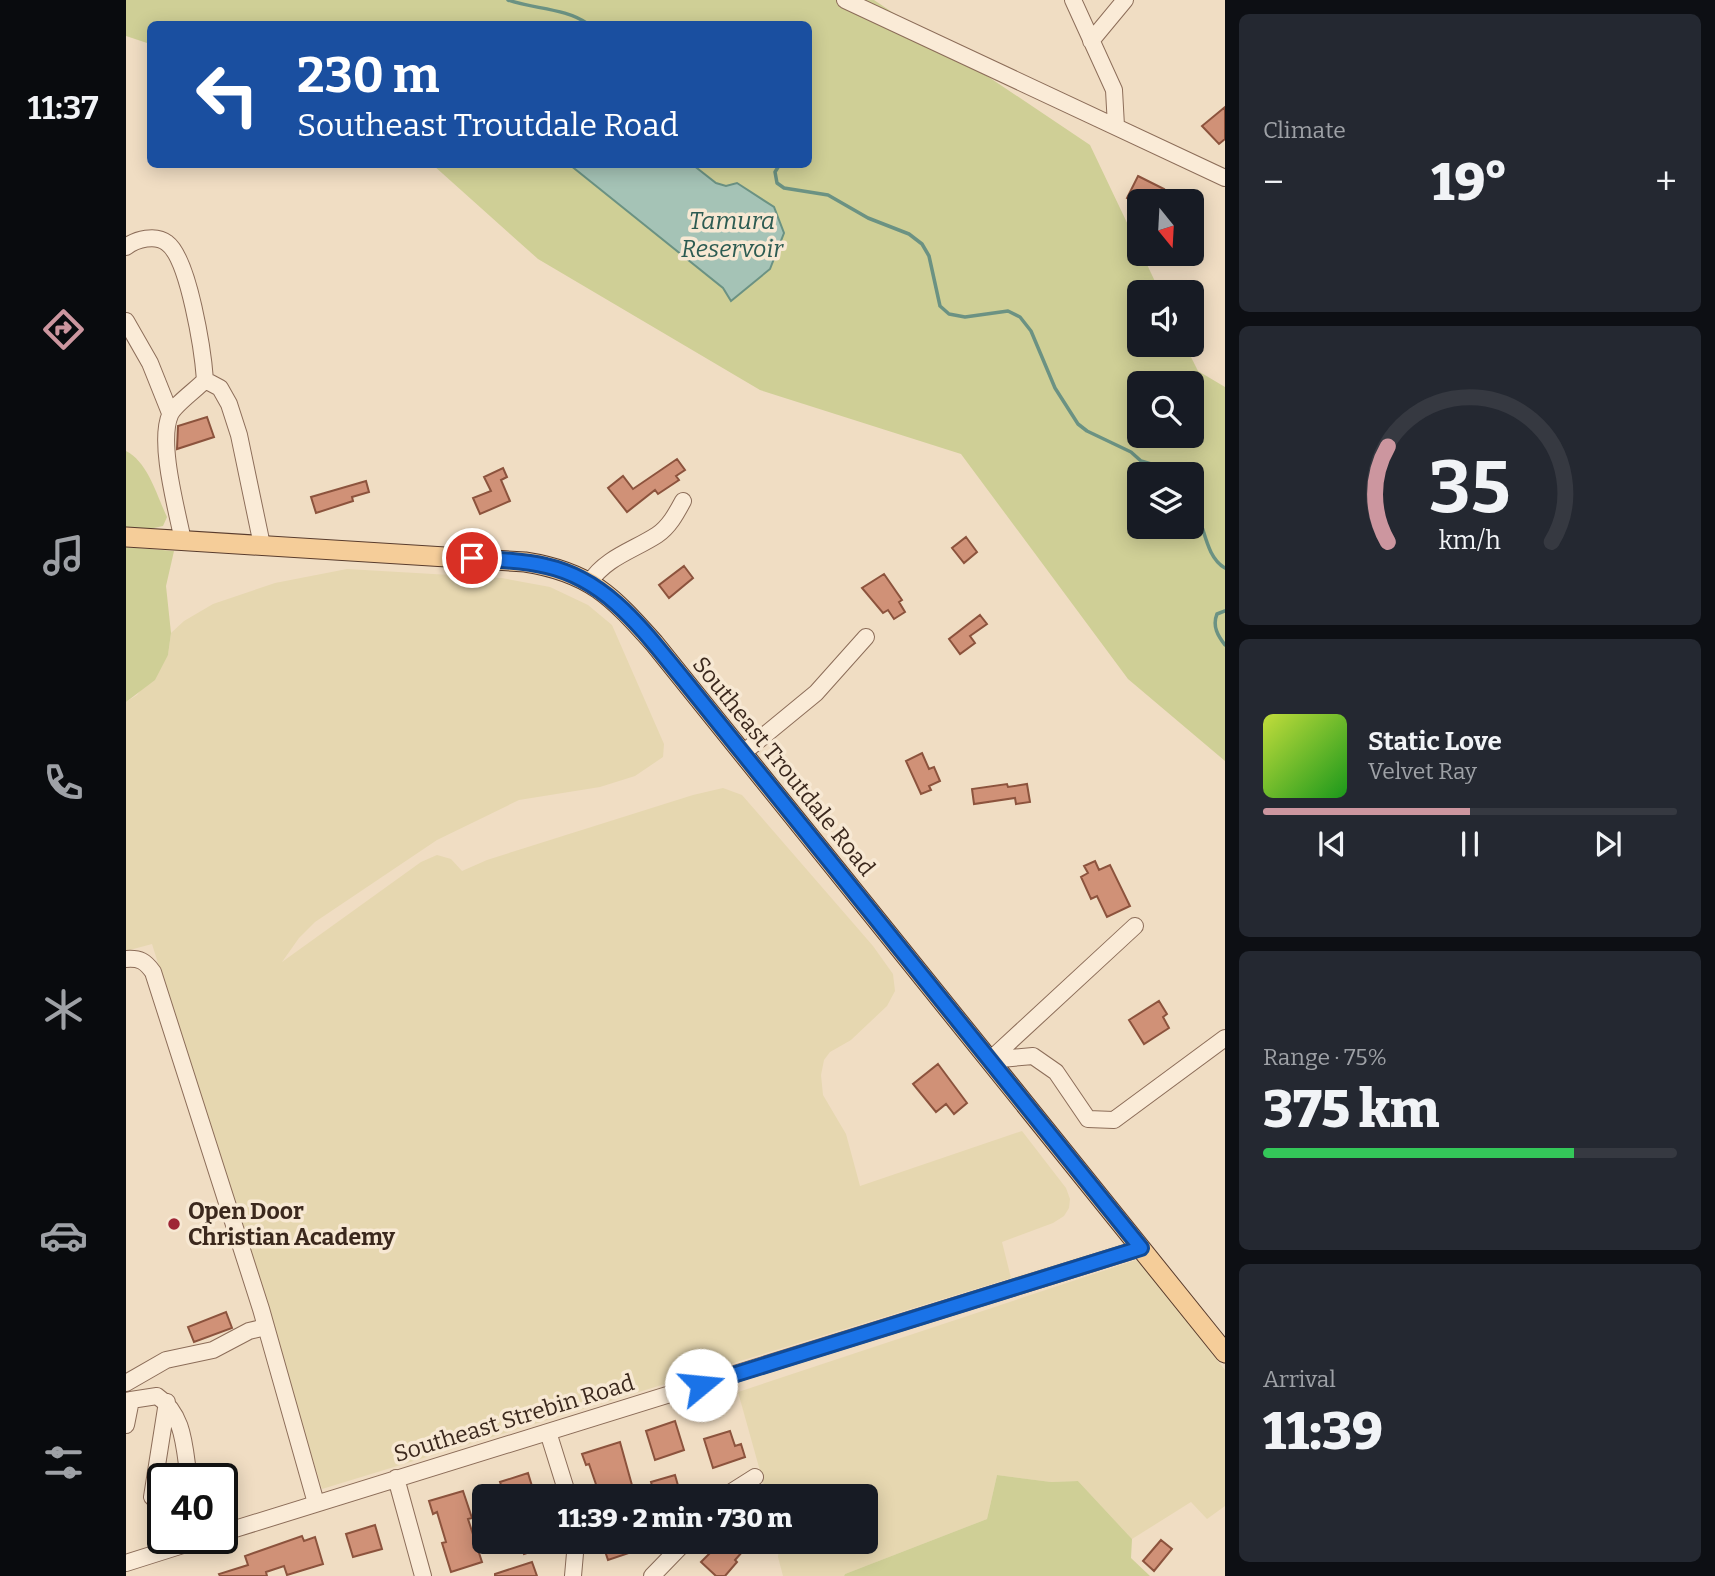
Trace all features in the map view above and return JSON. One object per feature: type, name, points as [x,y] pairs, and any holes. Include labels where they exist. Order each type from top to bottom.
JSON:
[{"type":"main road","name":"Southeast Troutdale Road","points":[[126,537],[525,562],[562,570],[590,582],[620,606],[647,636],[1225,1353]]},
{"type":"street","points":[[845,0],[1225,178]]},
{"type":"street","points":[[1073,0],[1114,90],[1116,126]]},
{"type":"street","points":[[1091,41],[1125,0]]},
{"type":"street","points":[[126,247],[141,240],[156,238],[167,242],[176,253],[187,282],[205,380]]},
{"type":"street","points":[[126,321],[150,363],[170,413],[166,437],[169,473],[183,541]]},
{"type":"street","points":[[170,413],[205,380]]},
{"type":"street","points":[[205,380],[220,388],[229,404],[239,435],[262,545]]},
{"type":"street","points":[[590,582],[603,565],[659,534],[674,519],[683,501]]},
{"type":"street","points":[[743,753],[816,693],[866,637]]},
{"type":"street","points":[[990,1060],[1135,926]]},
{"type":"street","points":[[126,959],[136,958],[146,962],[152,972],[266,1327],[316,1503]]},
{"type":"street","points":[[990,1060],[1033,1056],[1056,1072],[1088,1119],[1114,1121],[1225,1038]]},
{"type":"street","name":"Southeast Strebin Road","points":[[238,1528],[1141,1248]]},
{"type":"street","points":[[126,1382],[166,1360],[212,1350],[249,1331],[266,1327]]},
{"type":"street","points":[[126,1425],[129,1400],[157,1396],[167,1402],[177,1417],[186,1463]]},
{"type":"street","points":[[157,1463],[167,1402]]},
{"type":"street","points":[[548,1432],[564,1484]]},
{"type":"street","points":[[744,1484],[755,1477]]},
{"type":"street","points":[[396,1478],[424,1576]]},
{"type":"street","points":[[126,1563],[154,1554]]},
{"type":"street","points":[[573,1576],[575,1554]]},
{"type":"street","points":[[652,1576],[673,1554]]},
{"type":"shaded area","points":[[347,569],[502,578],[550,587],[588,605],[612,625],[664,744],[663,757],[635,776],[600,787],[519,800],[437,840],[315,922],[299,938],[282,962],[421,862],[437,855],[451,859],[462,871],[487,860],[693,795],[723,788],[742,795],[873,946],[893,974],[895,991],[887,1006],[851,1040],[830,1052],[824,1060],[821,1075],[823,1095],[846,1134],[860,1186],[1022,1131],[1066,1188],[1070,1199],[1064,1216],[1053,1223],[1002,1242],[1011,1278],[322,1489],[152,944],[126,951],[126,702],[137,695],[168,655],[171,633],[184,621],[213,604],[275,583]]},
{"type":"shaded area","points":[[1139,1259],[1225,1370],[1225,1506],[1207,1519],[1191,1502],[1132,1539],[1078,1481],[1051,1482],[997,1475],[987,1519],[844,1576],[783,1576],[778,1554],[878,1554],[878,1484],[764,1484],[738,1392]]},
{"type":"green space","points":[[126,0],[874,0],[1090,145],[1127,223],[1127,266],[1148,266],[1154,280],[1127,280],[1127,357],[1191,357],[1198,371],[1127,371],[1127,448],[1204,448],[1204,375],[1225,387],[1225,761],[1128,679],[961,454],[760,390],[538,259],[436,168],[812,168],[812,21],[147,21],[147,43],[126,36]]},
{"type":"green space","points":[[126,451],[134,456],[151,480],[167,517],[163,526],[145,530],[126,528]]},
{"type":"green space","points":[[126,547],[174,551],[166,586],[171,633],[168,655],[155,680],[126,702]]},
{"type":"green space","points":[[997,1475],[1051,1482],[1078,1481],[1132,1539],[1131,1558],[1150,1576],[844,1576],[987,1519]]},
{"type":"water","name":"Tamura Reservoir","points":[[574,168],[697,168],[716,183],[726,186],[737,183],[774,207],[784,233],[770,269],[731,301],[723,288]]},
{"type":"building","points":[[1225,107],[1225,139],[1219,144],[1202,126]]},
{"type":"building","points":[[1138,176],[1164,189],[1132,189]]},
{"type":"building","points":[[207,417],[214,437],[177,449],[178,426]]},
{"type":"building","points":[[677,459],[685,470],[676,476],[679,480],[658,494],[655,490],[627,512],[608,488],[623,476],[633,489]]},
{"type":"building","points":[[503,468],[507,477],[501,480],[510,501],[480,514],[473,498],[491,491],[484,477]]},
{"type":"building","points":[[366,481],[369,492],[352,497],[353,501],[316,513],[311,497]]},
{"type":"building","points":[[966,537],[977,552],[964,563],[952,548]]},
{"type":"building","points":[[684,566],[693,578],[669,598],[659,585]]},
{"type":"building","points":[[884,574],[902,600],[899,602],[905,612],[894,619],[888,610],[883,613],[862,588]]},
{"type":"building","points":[[980,615],[987,624],[970,636],[975,643],[960,654],[949,639]]},
{"type":"building","points":[[922,753],[929,769],[934,767],[940,781],[929,786],[931,790],[921,794],[906,761]]},
{"type":"building","points":[[1007,784],[1008,787],[1027,784],[1030,802],[1016,804],[1015,798],[974,804],[972,789]]},
{"type":"building","points":[[1095,861],[1099,870],[1110,865],[1130,906],[1107,917],[1097,896],[1091,899],[1081,877],[1088,873],[1084,866]]},
{"type":"building","points":[[1159,1001],[1167,1014],[1163,1017],[1169,1028],[1144,1044],[1129,1020]]},
{"type":"building","points":[[938,1064],[967,1103],[954,1114],[946,1104],[936,1112],[913,1084]]},
{"type":"building","points":[[226,1312],[232,1328],[194,1342],[188,1327]]},
{"type":"building","points":[[675,1421],[684,1450],[655,1460],[646,1431]]},
{"type":"building","points":[[730,1431],[735,1446],[741,1444],[745,1457],[713,1468],[704,1439]]},
{"type":"building","points":[[620,1442],[632,1484],[596,1484],[589,1464],[586,1465],[582,1454]]},
{"type":"building","points":[[528,1473],[531,1484],[501,1484],[500,1482]]},
{"type":"building","points":[[675,1475],[678,1484],[652,1484]]},
{"type":"building","points":[[463,1491],[472,1518],[468,1519],[472,1531],[472,1554],[479,1554],[482,1562],[451,1572],[442,1543],[446,1542],[437,1512],[433,1514],[429,1501]]},
{"type":"building","points":[[375,1525],[382,1549],[353,1557],[346,1534]]},
{"type":"building","points":[[302,1536],[304,1541],[315,1537],[323,1564],[287,1575],[284,1566],[266,1572],[267,1576],[219,1574],[248,1565],[245,1556]]},
{"type":"building","points":[[1161,1540],[1172,1549],[1154,1571],[1143,1561]]},
{"type":"building","points":[[606,1554],[626,1554],[608,1560]]},
{"type":"building","points":[[709,1554],[740,1554],[725,1576],[716,1576],[701,1562]]},
{"type":"building","points":[[532,1562],[537,1576],[495,1576],[495,1574]]},
{"type":"waterway","points":[[508,0],[560,12],[583,21]]},
{"type":"waterway","points":[[778,168],[775,172],[777,183],[784,188],[828,195],[868,218],[909,234],[922,244],[929,256],[940,306],[949,314],[965,317],[1008,311],[1020,317],[1031,331],[1055,388],[1078,424],[1144,462]]},
{"type":"waterway","points":[[1204,533],[1213,555],[1225,568]]},
{"type":"waterway","points":[[1225,611],[1217,614],[1215,623],[1225,645]]},
{"type":"place","name":"Open Door Christian Academy","points":[[174,1224]]},
{"type":"route","points":[[472,558],[525,562],[562,570],[590,582],[620,606],[654,643],[1141,1248],[701,1385]]}]
